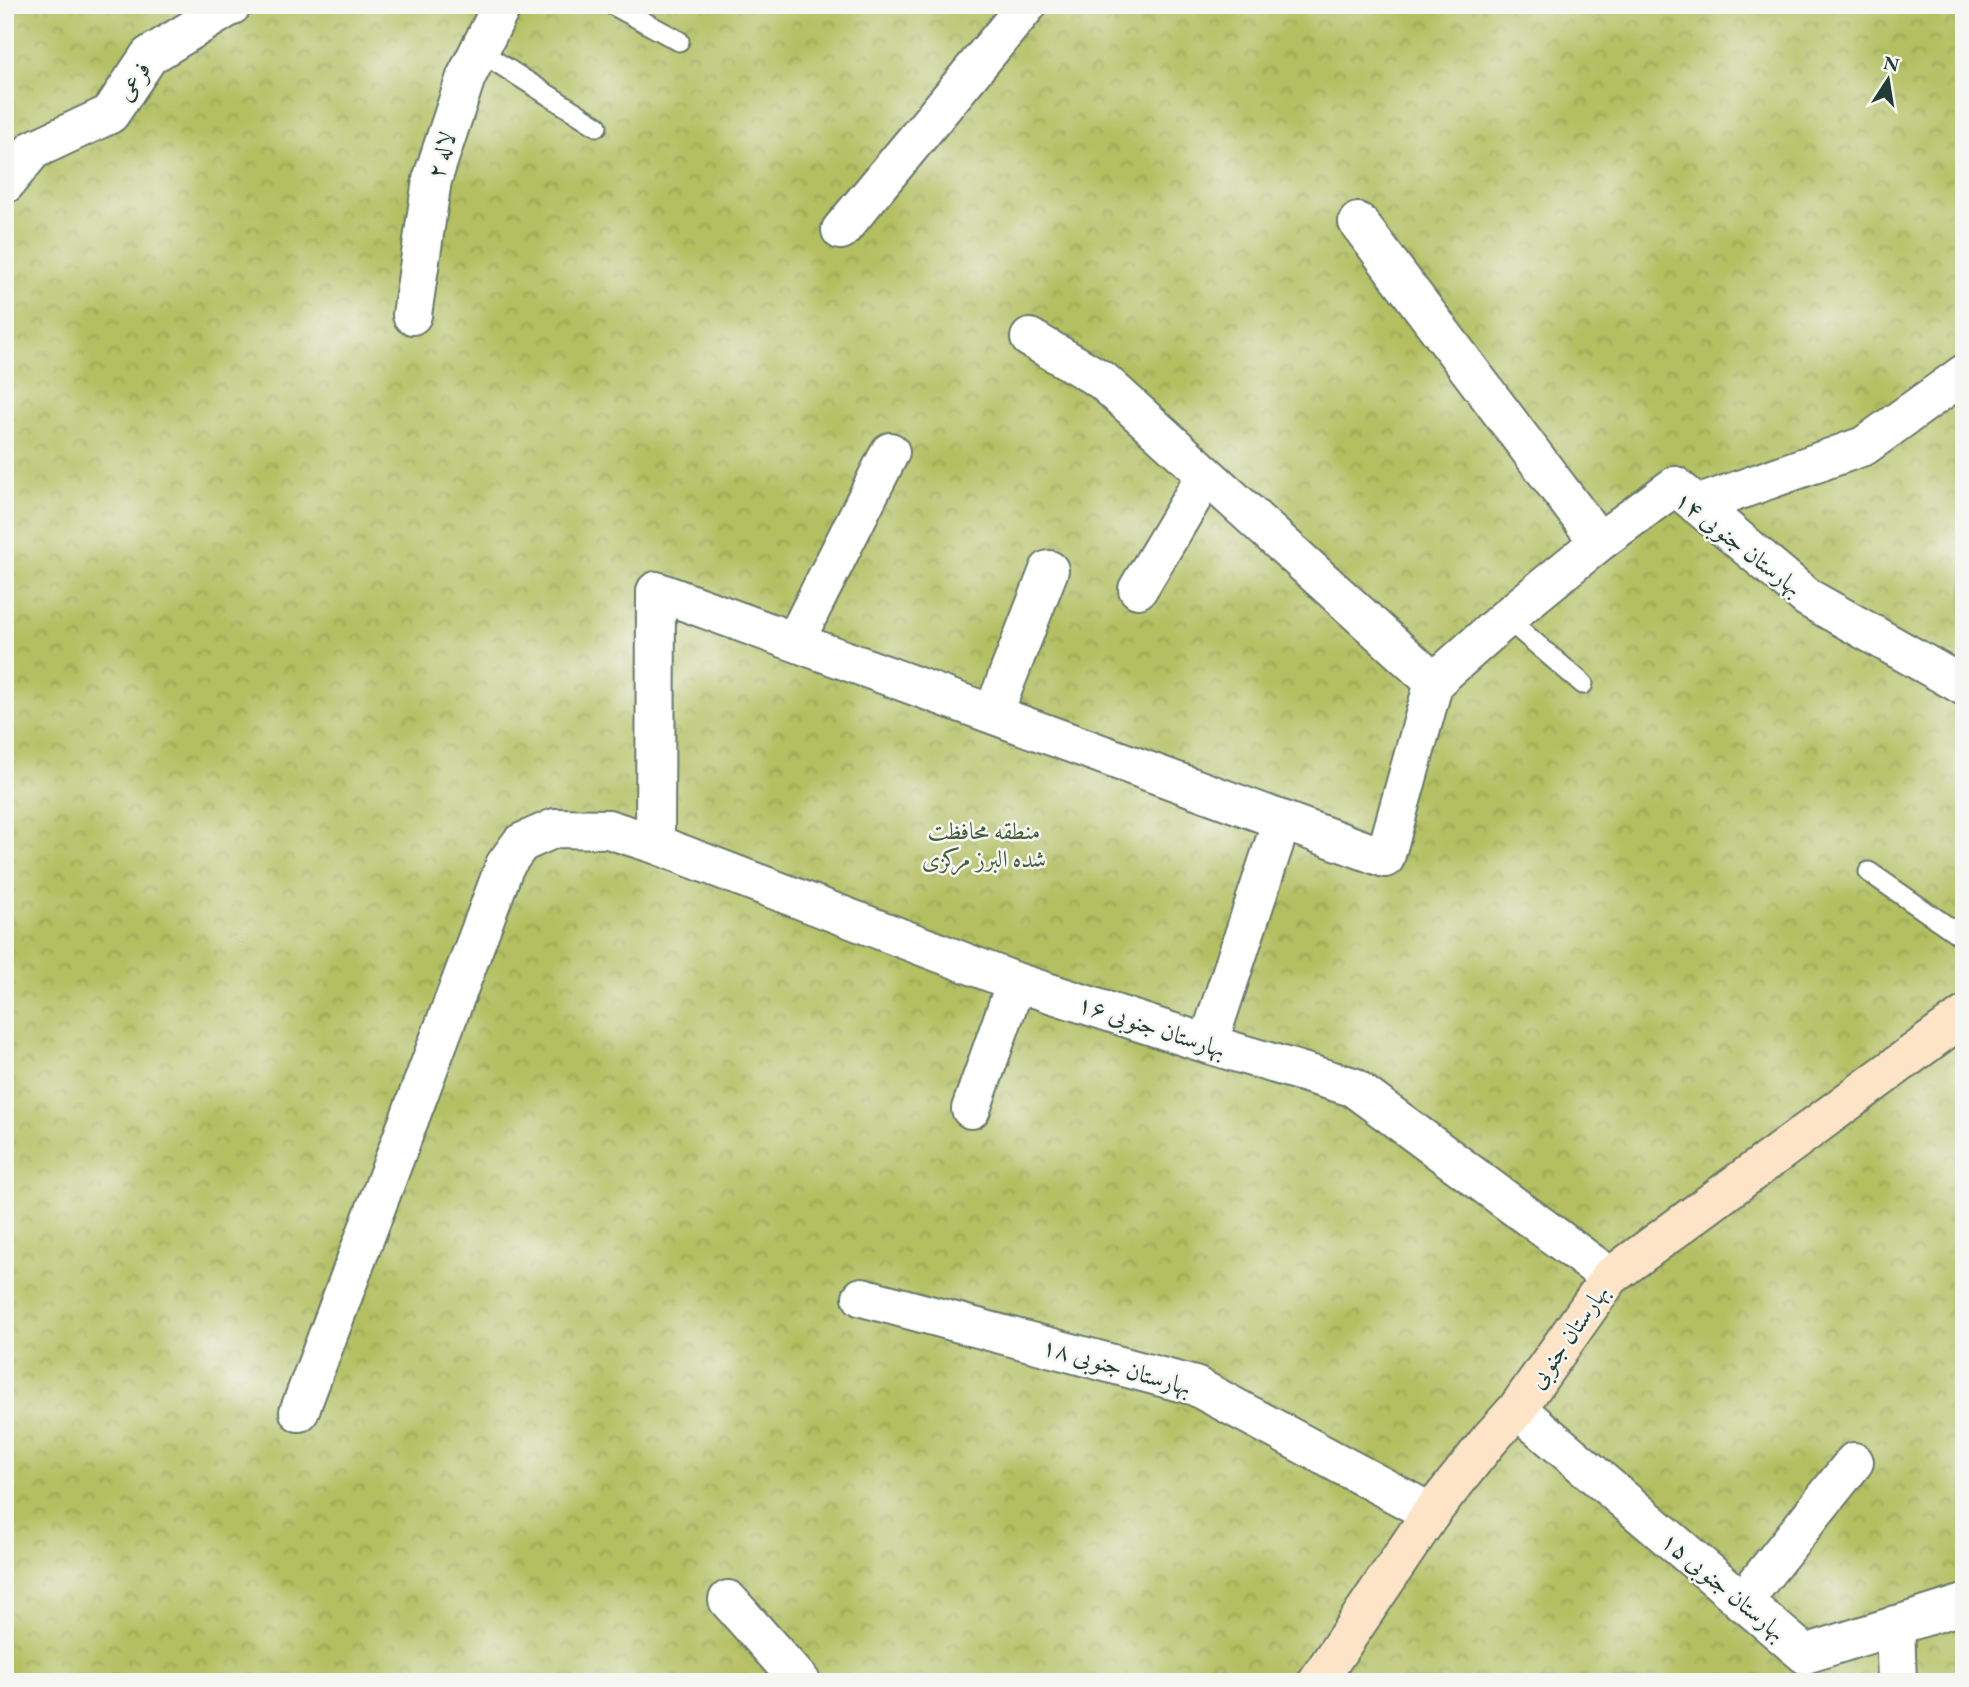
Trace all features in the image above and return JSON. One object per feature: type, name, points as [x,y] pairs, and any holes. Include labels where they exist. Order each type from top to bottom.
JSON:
[{"type":"street","name":"فرعی","points":[[5,184],[33,150],[110,114],[149,56],[232,5]]},
{"type":"street","name":"لاله ۲","points":[[412,315],[432,180],[466,76],[502,5]]},
{"type":"street","points":[[841,230],[1027,5]]},
{"type":"street","points":[[1358,222],[1600,542]]},
{"type":"street","points":[[655,844],[656,590],[1385,858],[1434,682],[1103,381],[1030,338]]},
{"type":"street","points":[[1697,505],[1864,446],[1964,374]]},
{"type":"street","points":[[795,641],[890,452]]},
{"type":"street","points":[[1138,589],[1206,475]]},
{"type":"street","name":"بهارستان جنوبی ۱۴","points":[[1434,682],[1506,618],[1675,486],[1808,598],[1964,686]]},
{"type":"street","points":[[993,714],[1049,570]]},
{"type":"street","points":[[1208,1044],[1282,820]]},
{"type":"street","name":"بهارستان جنوبی ۱۶","points":[[299,1412],[505,865],[521,843],[555,828],[608,829],[655,844],[1016,982],[1353,1087],[1610,1277]]},
{"type":"street","points":[[971,1109],[1016,982]]},
{"type":"street","name":"بهارستان جنوبی","points":[[1317,1682],[1431,1513],[1517,1409],[1610,1277],[1964,1016]]},
{"type":"street","name":"بهارستان جنوبی ۱۸","points":[[862,1297],[1195,1387],[1431,1513]]},
{"type":"street","name":"بهارستان جنوبی ۱۵","points":[[1517,1409],[1805,1654],[1964,1604]]},
{"type":"street","points":[[1742,1601],[1854,1462]]},
{"type":"street","points":[[729,1600],[801,1682]]},
{"type":"street","points":[[1895,1625],[1897,1682]]},
{"type":"lane","points":[[613,5],[679,41]]},
{"type":"lane","points":[[479,51],[597,126]]},
{"type":"lane","points":[[1506,618],[1583,684]]},
{"type":"lane","points":[[1869,873],[1964,938]]},
{"type":"green space","name":"منطقه محافظت شده البرز مرکزی","points":[[5,5],[1964,5],[1964,1682],[5,1682]]}]
